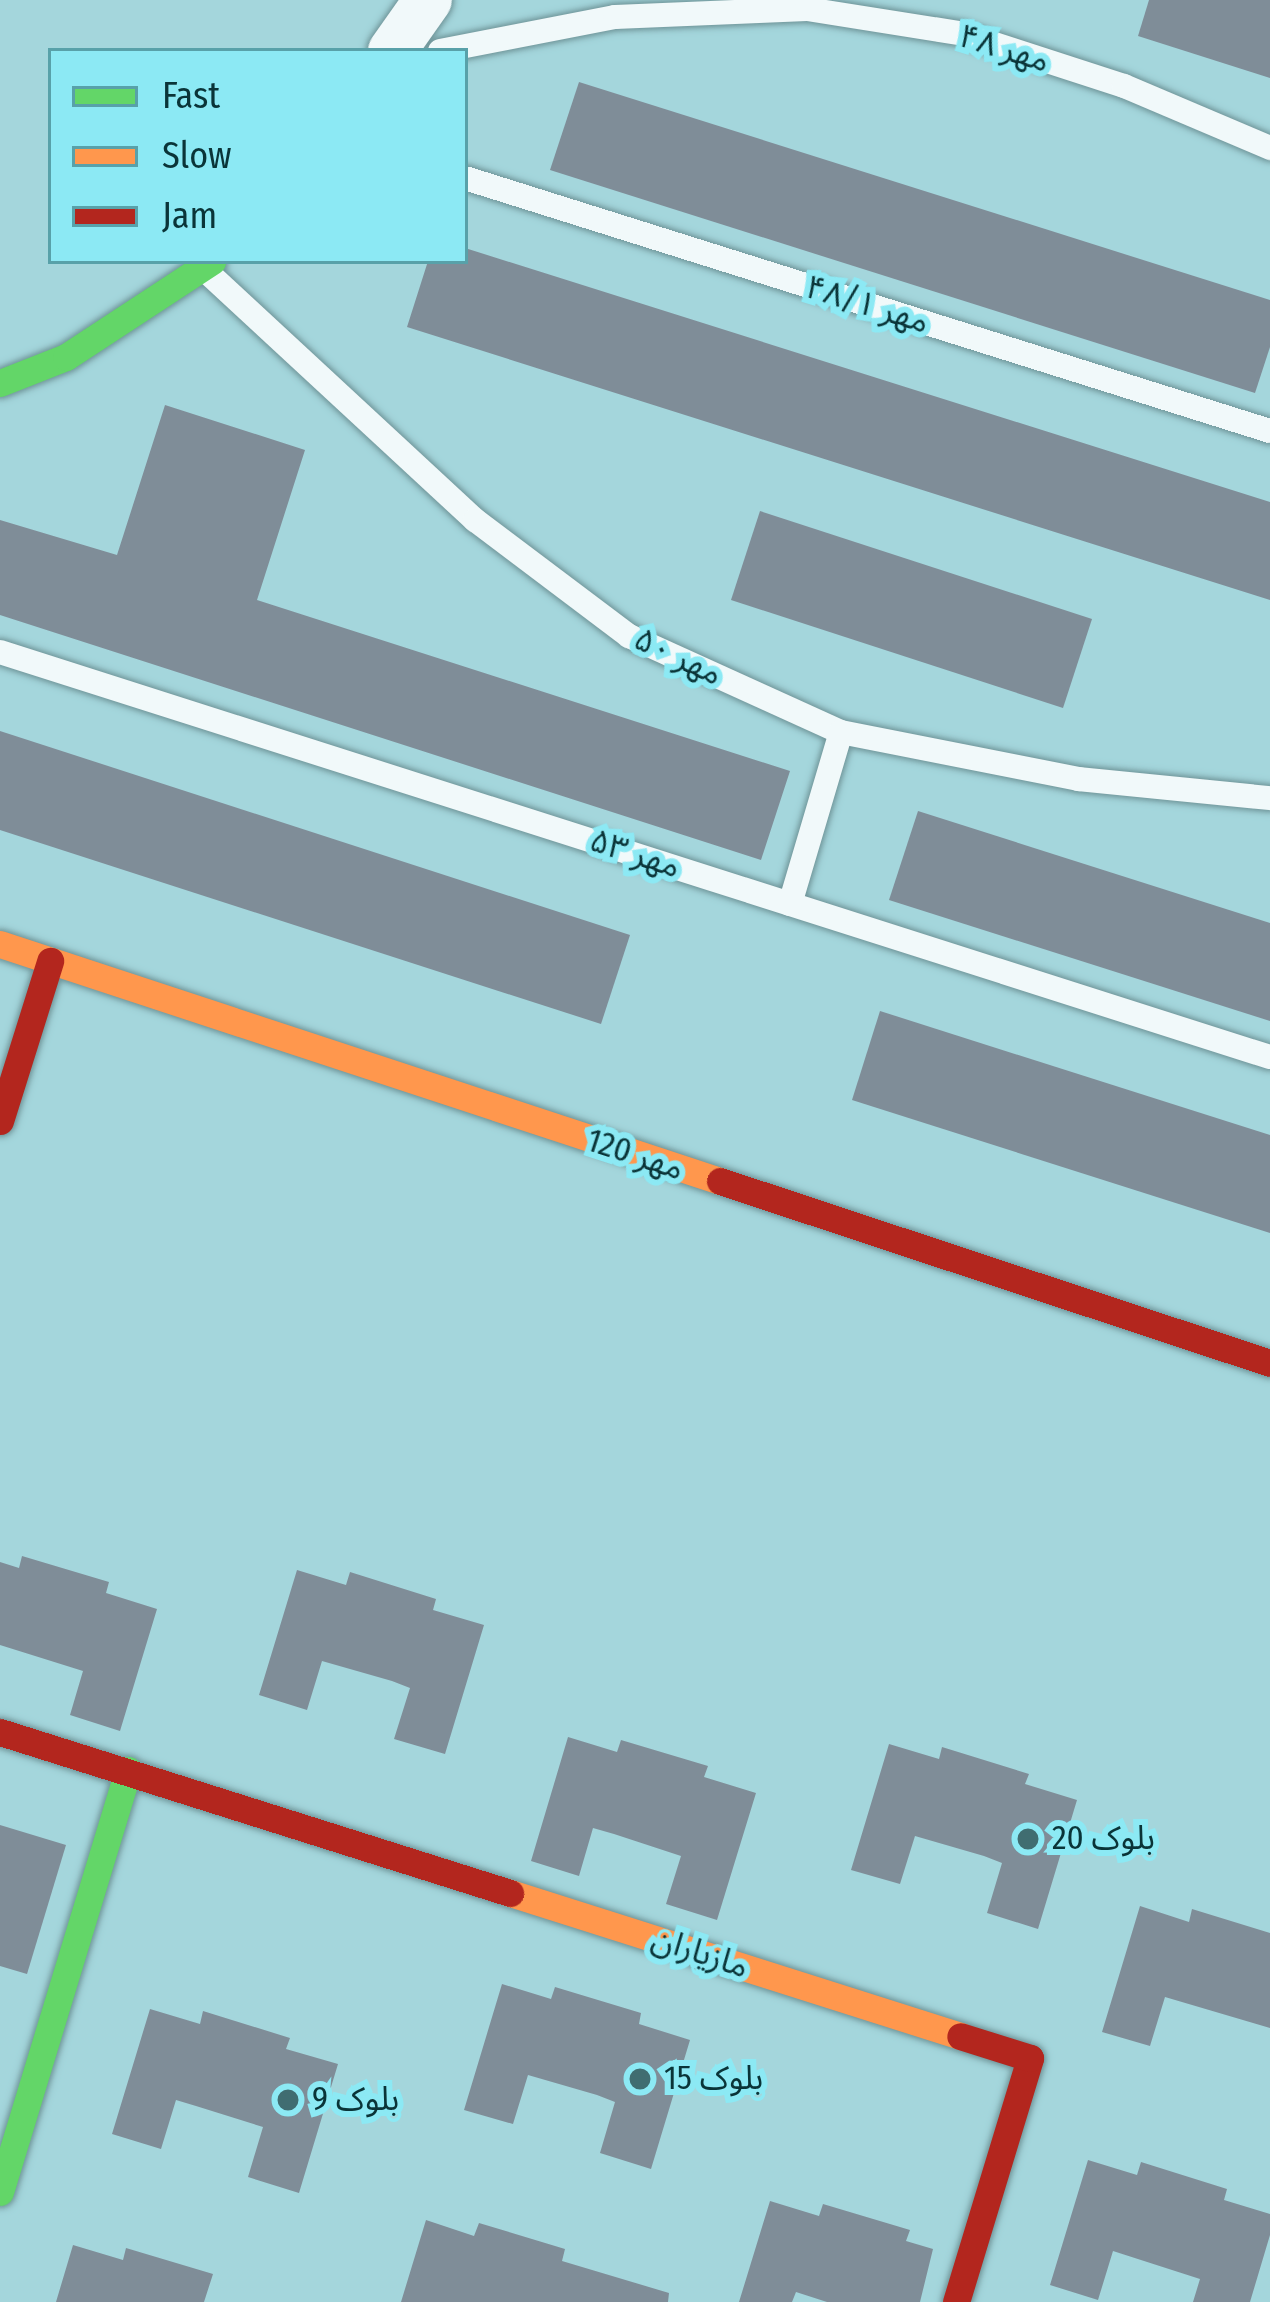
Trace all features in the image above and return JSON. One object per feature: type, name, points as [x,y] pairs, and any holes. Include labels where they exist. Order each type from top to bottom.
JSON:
[{"type":"street","points":[[394,48],[428,0]]},
{"type":"street","points":[[0,383],[66,356],[208,265]]},
{"type":"street","name":"مهر 120","points":[[0,944],[1270,1363]]},
{"type":"street","points":[[0,1121],[50,961]]},
{"type":"street","name":"مازیاران","points":[[0,1732],[1030,2058],[956,2302]]},
{"type":"street","points":[[0,2192],[128,1771]]},
{"type":"lane","name":"مهر ۴۸","points":[[455,48],[615,16],[806,9],[964,34],[1124,86],[1270,148]]},
{"type":"lane","name":"مهر ۴۸/۱","points":[[468,179],[1270,431]]},
{"type":"lane","name":"مهر ۵۰","points":[[208,265],[475,520],[629,636],[841,732],[1078,779],[1270,798]]},
{"type":"lane","name":"مهر ۵۳","points":[[0,652],[1270,1057]]},
{"type":"lane","points":[[790,904],[841,732]]},
{"type":"building","points":[[1149,0],[1270,0],[1270,78],[1138,36]]},
{"type":"building","points":[[579,82],[1270,300],[1270,347],[1255,393],[550,170]]},
{"type":"building","points":[[468,249],[1270,502],[1270,600],[407,327],[427,264],[468,264]]},
{"type":"building","points":[[165,405],[305,450],[257,600],[790,771],[761,860],[0,615],[0,520],[117,555]]},
{"type":"building","points":[[760,511],[1092,619],[1063,708],[731,600]]},
{"type":"building","points":[[0,731],[630,935],[601,1024],[0,830]]},
{"type":"building","points":[[918,811],[1270,923],[1270,1021],[889,900]]},
{"type":"building","points":[[880,1011],[1270,1135],[1270,1233],[852,1100]]},
{"type":"building","points":[[22,1556],[109,1582],[106,1593],[157,1609],[120,1731],[70,1715],[83,1671],[0,1645],[0,1562],[19,1568]]},
{"type":"building","points":[[297,1570],[346,1585],[350,1572],[436,1599],[433,1610],[484,1625],[445,1754],[394,1739],[410,1688],[392,1681],[322,1661],[307,1710],[259,1695]]},
{"type":"building","points":[[568,1737],[617,1752],[621,1740],[708,1766],[704,1777],[756,1793],[717,1920],[666,1904],[681,1856],[614,1834],[593,1828],[579,1876],[531,1861]]},
{"type":"building","name":"بلوک 20","points":[[889,1744],[939,1759],[942,1747],[1029,1774],[1025,1784],[1077,1800],[1038,1929],[987,1913],[1002,1863],[984,1856],[915,1836],[900,1884],[851,1870]]},
{"type":"building","points":[[0,1825],[66,1845],[27,1974],[0,1966]]},
{"type":"building","points":[[1140,1906],[1189,1922],[1192,1909],[1270,1933],[1270,2028],[1165,1997],[1150,2046],[1102,2032]]},
{"type":"building","name":"بلوک 15","points":[[502,1984],[551,1999],[555,1987],[641,2013],[639,2024],[690,2040],[651,2169],[600,2153],[615,2102],[597,2095],[528,2075],[513,2124],[464,2110]]},
{"type":"building","name":"بلوک 9","points":[[150,2009],[200,2024],[203,2011],[290,2038],[286,2049],[338,2064],[299,2193],[248,2177],[263,2127],[176,2100],[161,2149],[112,2134]]},
{"type":"building","points":[[1088,2160],[1137,2175],[1141,2162],[1227,2189],[1224,2200],[1270,2214],[1270,2235],[1250,2302],[1193,2302],[1200,2279],[1113,2251],[1098,2300],[1050,2285]]},
{"type":"building","points":[[770,2201],[819,2216],[823,2204],[910,2230],[906,2241],[933,2249],[920,2302],[827,2302],[796,2292],[792,2302],[739,2302]]},
{"type":"building","points":[[426,2220],[474,2236],[479,2223],[565,2249],[562,2261],[669,2293],[668,2302],[401,2302]]},
{"type":"building","points":[[73,2245],[123,2260],[126,2248],[213,2274],[204,2302],[56,2302]]},
{"type":"traffic: fast","points":[[0,383],[66,357],[207,264]]},
{"type":"traffic: fast","points":[[0,2192],[128,1770]]},
{"type":"traffic: slow","points":[[0,944],[720,1181]]},
{"type":"traffic: slow","points":[[510,1893],[960,2036]]},
{"type":"traffic: jam","points":[[0,1121],[50,961]]},
{"type":"traffic: jam","points":[[720,1181],[1270,1363]]},
{"type":"traffic: jam","points":[[0,1732],[510,1893]]},
{"type":"traffic: jam","points":[[956,2302],[1030,2058],[960,2036]]},
{"type":"place","name":"بلوک 20","points":[[1028,1839]]},
{"type":"place","name":"بلوک 15","points":[[640,2079]]},
{"type":"place","name":"بلوک 9","points":[[288,2100]]}]
